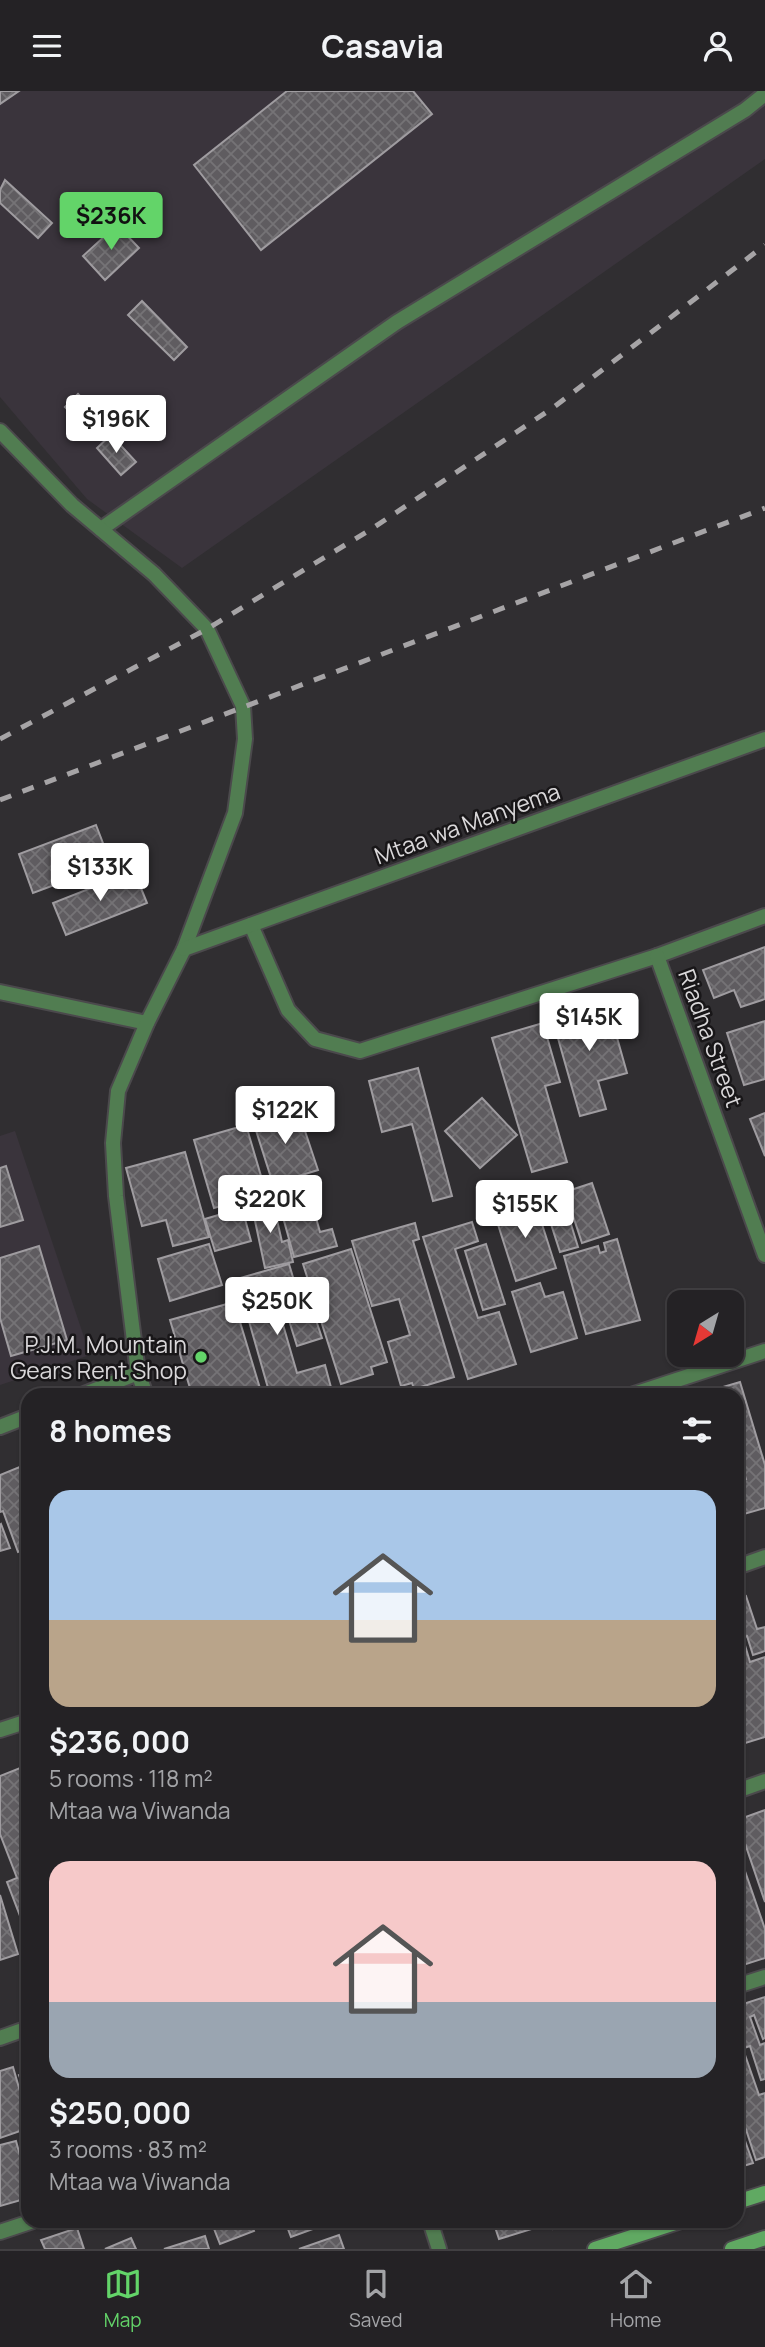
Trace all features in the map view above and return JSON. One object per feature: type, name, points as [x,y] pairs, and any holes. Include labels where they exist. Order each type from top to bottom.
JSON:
[{"type":"main road","points":[[744,2200],[765,2193]]},
{"type":"main road","points":[[596,2249],[660,2228]]},
{"type":"main road","points":[[732,2249],[765,2238]]},
{"type":"street","points":[[101,529],[397,322],[733,117],[765,94]]},
{"type":"street","points":[[0,431],[72,506],[154,574],[207,629],[243,706],[245,739],[235,813],[184,949],[147,1023],[118,1091],[113,1143],[116,1196],[138,1373],[143,1388]]},
{"type":"street","name":"Mtaa wa Manyema","points":[[184,949],[765,739]]},
{"type":"street","points":[[251,925],[288,1010],[315,1039],[360,1051],[657,956],[765,916]]},
{"type":"street","name":"Riadha Street","points":[[657,956],[765,1255]]},
{"type":"street","points":[[0,992],[147,1023]]},
{"type":"street","points":[[652,1388],[765,1351]]},
{"type":"street","points":[[100,1388],[138,1373]]},
{"type":"street","points":[[0,1427],[21,1419]]},
{"type":"street","points":[[744,1564],[765,1557]]},
{"type":"street","points":[[0,1730],[21,1723]]},
{"type":"street","points":[[744,1788],[765,1781]]},
{"type":"street","points":[[744,1984],[765,1977]]},
{"type":"street","points":[[0,2038],[21,2030]]},
{"type":"street","points":[[0,2232],[21,2225]]},
{"type":"street","points":[[432,2228],[439,2249]]},
{"type":"shaded area","points":[[0,91],[765,91],[765,159],[182,568],[87,499],[0,397]]},
{"type":"shaded area","points":[[15,1131],[90,1355],[0,1385],[0,1136]]},
{"type":"building","points":[[0,91],[19,91],[0,104]]},
{"type":"building","points":[[287,91],[413,91],[432,114],[261,250],[194,165]]},
{"type":"building","points":[[5,180],[52,223],[38,238],[0,203],[0,190]]},
{"type":"building","points":[[117,225],[139,248],[105,280],[83,256]]},
{"type":"building","points":[[142,301],[187,347],[174,360],[128,315]]},
{"type":"building","points":[[78,394],[106,423],[93,436],[65,407]]},
{"type":"building","points":[[111,435],[136,462],[121,475],[97,448]]},
{"type":"building","points":[[96,825],[111,864],[33,893],[19,854]]},
{"type":"building","points":[[134,871],[147,903],[66,935],[53,903]]},
{"type":"building","points":[[765,947],[765,999],[741,1007],[734,990],[714,998],[703,970]]},
{"type":"building","points":[[607,1002],[627,1073],[598,1081],[606,1109],[580,1116],[552,1017]]},
{"type":"building","points":[[765,1021],[765,1079],[744,1085],[727,1033]]},
{"type":"building","points":[[543,1023],[560,1082],[545,1086],[567,1162],[532,1172],[492,1038]]},
{"type":"building","points":[[418,1068],[452,1196],[433,1201],[412,1124],[382,1132],[369,1081]]},
{"type":"building","points":[[482,1098],[517,1135],[480,1168],[445,1131]]},
{"type":"building","points":[[297,1107],[318,1170],[273,1184],[253,1121]]},
{"type":"building","points":[[765,1113],[765,1156],[750,1119]]},
{"type":"building","points":[[246,1125],[266,1193],[214,1208],[194,1140]]},
{"type":"building","points":[[185,1152],[209,1237],[173,1246],[166,1220],[142,1226],[126,1168]]},
{"type":"building","points":[[6,1166],[23,1220],[0,1227],[0,1168]]},
{"type":"building","points":[[592,1183],[609,1234],[582,1243],[565,1192]]},
{"type":"building","points":[[296,1187],[301,1207],[312,1204],[320,1232],[332,1229],[337,1246],[294,1257],[276,1192]]},
{"type":"building","points":[[562,1195],[578,1247],[560,1252],[541,1202]]},
{"type":"building","points":[[272,1198],[282,1242],[288,1240],[293,1262],[265,1268],[251,1202]]},
{"type":"building","points":[[534,1199],[556,1268],[516,1281],[494,1212]]},
{"type":"building","points":[[242,1208],[251,1241],[215,1251],[205,1219]]},
{"type":"building","points":[[472,1222],[478,1241],[455,1249],[478,1318],[499,1312],[516,1364],[468,1379],[423,1237]]},
{"type":"building","points":[[415,1223],[419,1239],[413,1241],[454,1377],[417,1388],[414,1388],[412,1383],[401,1386],[388,1342],[410,1335],[399,1299],[372,1306],[352,1241]]},
{"type":"building","points":[[617,1239],[640,1320],[586,1334],[564,1256],[598,1246],[600,1253],[606,1251],[604,1243]]},
{"type":"building","points":[[209,1244],[222,1285],[170,1301],[158,1259]]},
{"type":"building","points":[[486,1244],[505,1304],[483,1310],[465,1251]]},
{"type":"building","points":[[39,1246],[67,1340],[11,1356],[0,1318],[0,1258]]},
{"type":"building","points":[[351,1249],[387,1362],[371,1367],[373,1374],[341,1384],[303,1264]]},
{"type":"building","points":[[289,1264],[295,1284],[273,1290],[297,1373],[325,1365],[331,1388],[268,1388],[237,1279]]},
{"type":"building","points":[[540,1283],[545,1297],[563,1292],[577,1338],[531,1352],[512,1292]]},
{"type":"building","points":[[305,1287],[322,1338],[297,1346],[281,1295]]},
{"type":"building","points":[[234,1302],[260,1388],[190,1388],[170,1320]]},
{"type":"building","points":[[740,1382],[742,1388],[720,1388]]},
{"type":"building","points":[[744,1395],[765,1465],[765,1508],[744,1514]]},
{"type":"building","points":[[21,1466],[21,1551],[18,1552],[3,1511],[0,1512],[0,1475]]},
{"type":"building","points":[[0,1525],[10,1548],[0,1551]]},
{"type":"building","points":[[746,1596],[757,1629],[765,1627],[765,1651],[753,1655],[747,1636],[744,1637]]},
{"type":"building","points":[[744,1642],[750,1662],[765,1657],[765,1737],[744,1743]]},
{"type":"building","points":[[21,1768],[21,1918],[7,1882],[17,1878],[0,1834],[0,1776]]},
{"type":"building","points":[[765,1810],[765,1902],[744,1840],[744,1818]]},
{"type":"building","points":[[744,1868],[765,1929],[765,1958],[744,1965]]},
{"type":"building","points":[[0,1895],[18,1954],[0,1960]]},
{"type":"building","points":[[765,1997],[765,2038],[763,2039],[754,2015],[750,2017],[760,2045],[765,2043],[765,2079],[761,2080],[750,2046],[744,2048],[744,2004]]},
{"type":"building","points":[[744,2052],[759,2095],[765,2093],[765,2157],[756,2160],[744,2123]]},
{"type":"building","points":[[13,2067],[21,2095],[21,2131],[0,2138],[0,2071]]},
{"type":"building","points":[[744,2138],[753,2163],[744,2166]]},
{"type":"building","points":[[16,2141],[21,2159],[21,2200],[0,2206],[0,2145]]},
{"type":"building","points":[[77,2228],[84,2249],[45,2249],[41,2240]]},
{"type":"building","points":[[214,2228],[253,2228],[254,2231],[220,2244]]},
{"type":"building","points":[[288,2228],[316,2228],[291,2237]]},
{"type":"building","points":[[495,2228],[535,2228],[499,2239]]},
{"type":"building","points":[[339,2235],[344,2249],[299,2249]]},
{"type":"building","points":[[205,2236],[209,2249],[164,2249]]},
{"type":"building","points":[[131,2238],[136,2249],[105,2249]]},
{"type":"railway","points":[[0,739],[207,629],[373,528],[554,407],[765,245]]},
{"type":"railway","points":[[0,800],[765,508]]},
{"type":"place","name":"P.J.M. Mountain Gears Rent Shop","points":[[201,1357]]}]
